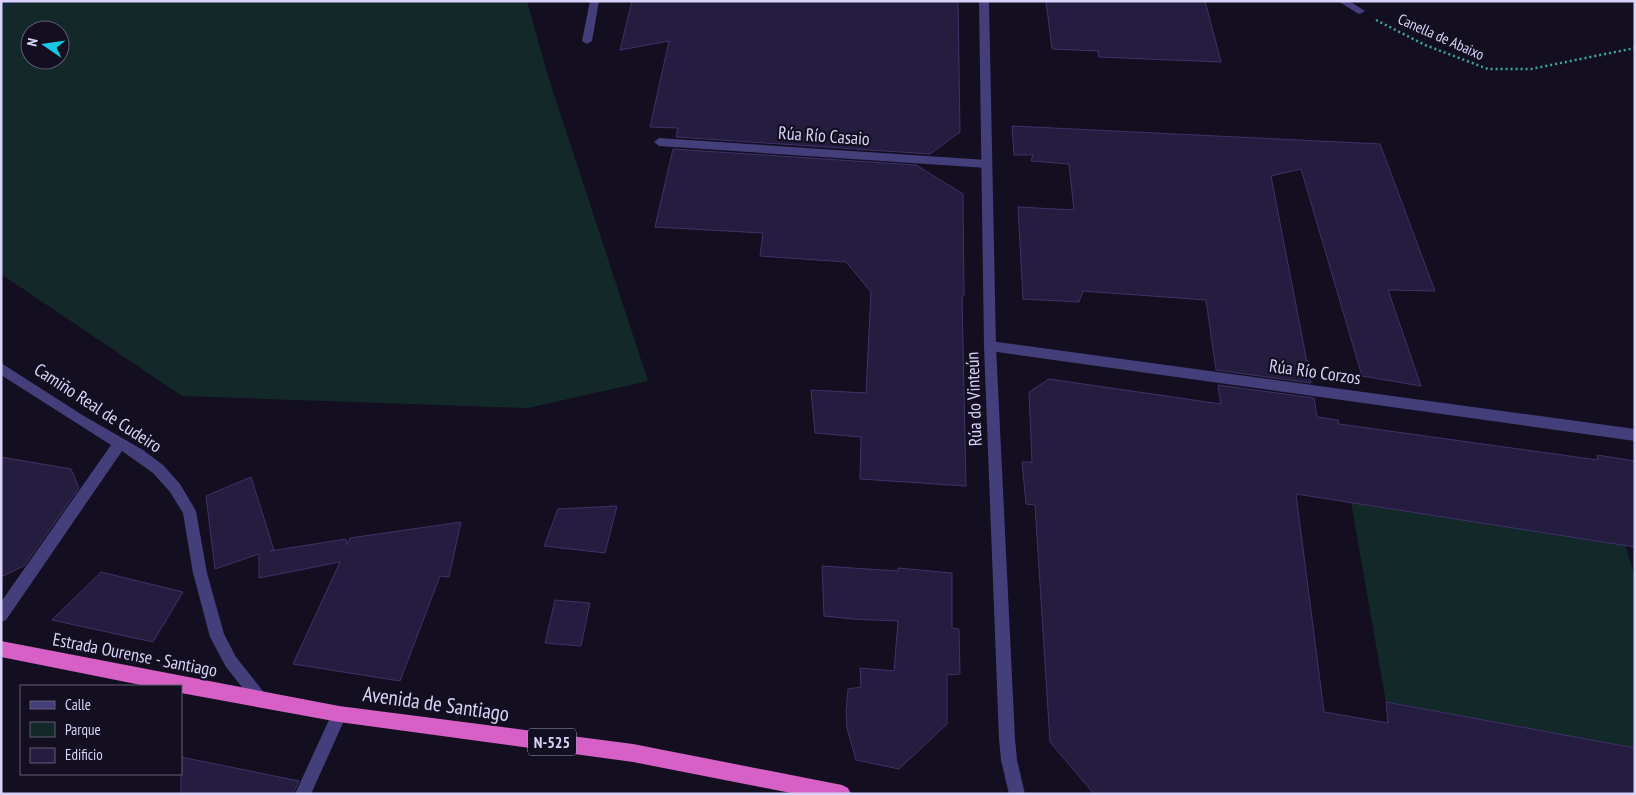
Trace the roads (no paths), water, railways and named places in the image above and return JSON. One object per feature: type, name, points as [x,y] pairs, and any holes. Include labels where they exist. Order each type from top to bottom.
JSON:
[{"type":"highway","name":"Estrada Ourense - Santiago","points":[[1,649],[261,700]]},
{"type":"highway","name":"Avenida de Santiago","points":[[261,700],[339,714],[633,753],[842,794]]},
{"type":"street","points":[[587,41],[595,1]]},
{"type":"street","name":"Rúa do Vinteún","points":[[984,1],[990,346],[1007,738],[1009,760],[1017,794]]},
{"type":"street","points":[[1342,1],[1360,11]]},
{"type":"street","name":"Rúa Río Casaio","points":[[659,142],[987,164]]},
{"type":"street","name":"Rúa Río Corzos","points":[[990,346],[1635,435]]},
{"type":"street","name":"Camiño Real de Cudeiro","points":[[1,368],[158,470],[175,488],[189,511],[200,573],[217,637],[231,662],[261,700]]},
{"type":"street","points":[[1,615],[120,444]]},
{"type":"street","points":[[303,794],[339,714]]},
{"type":"waterway","points":[[1,6],[19,1]]}]
